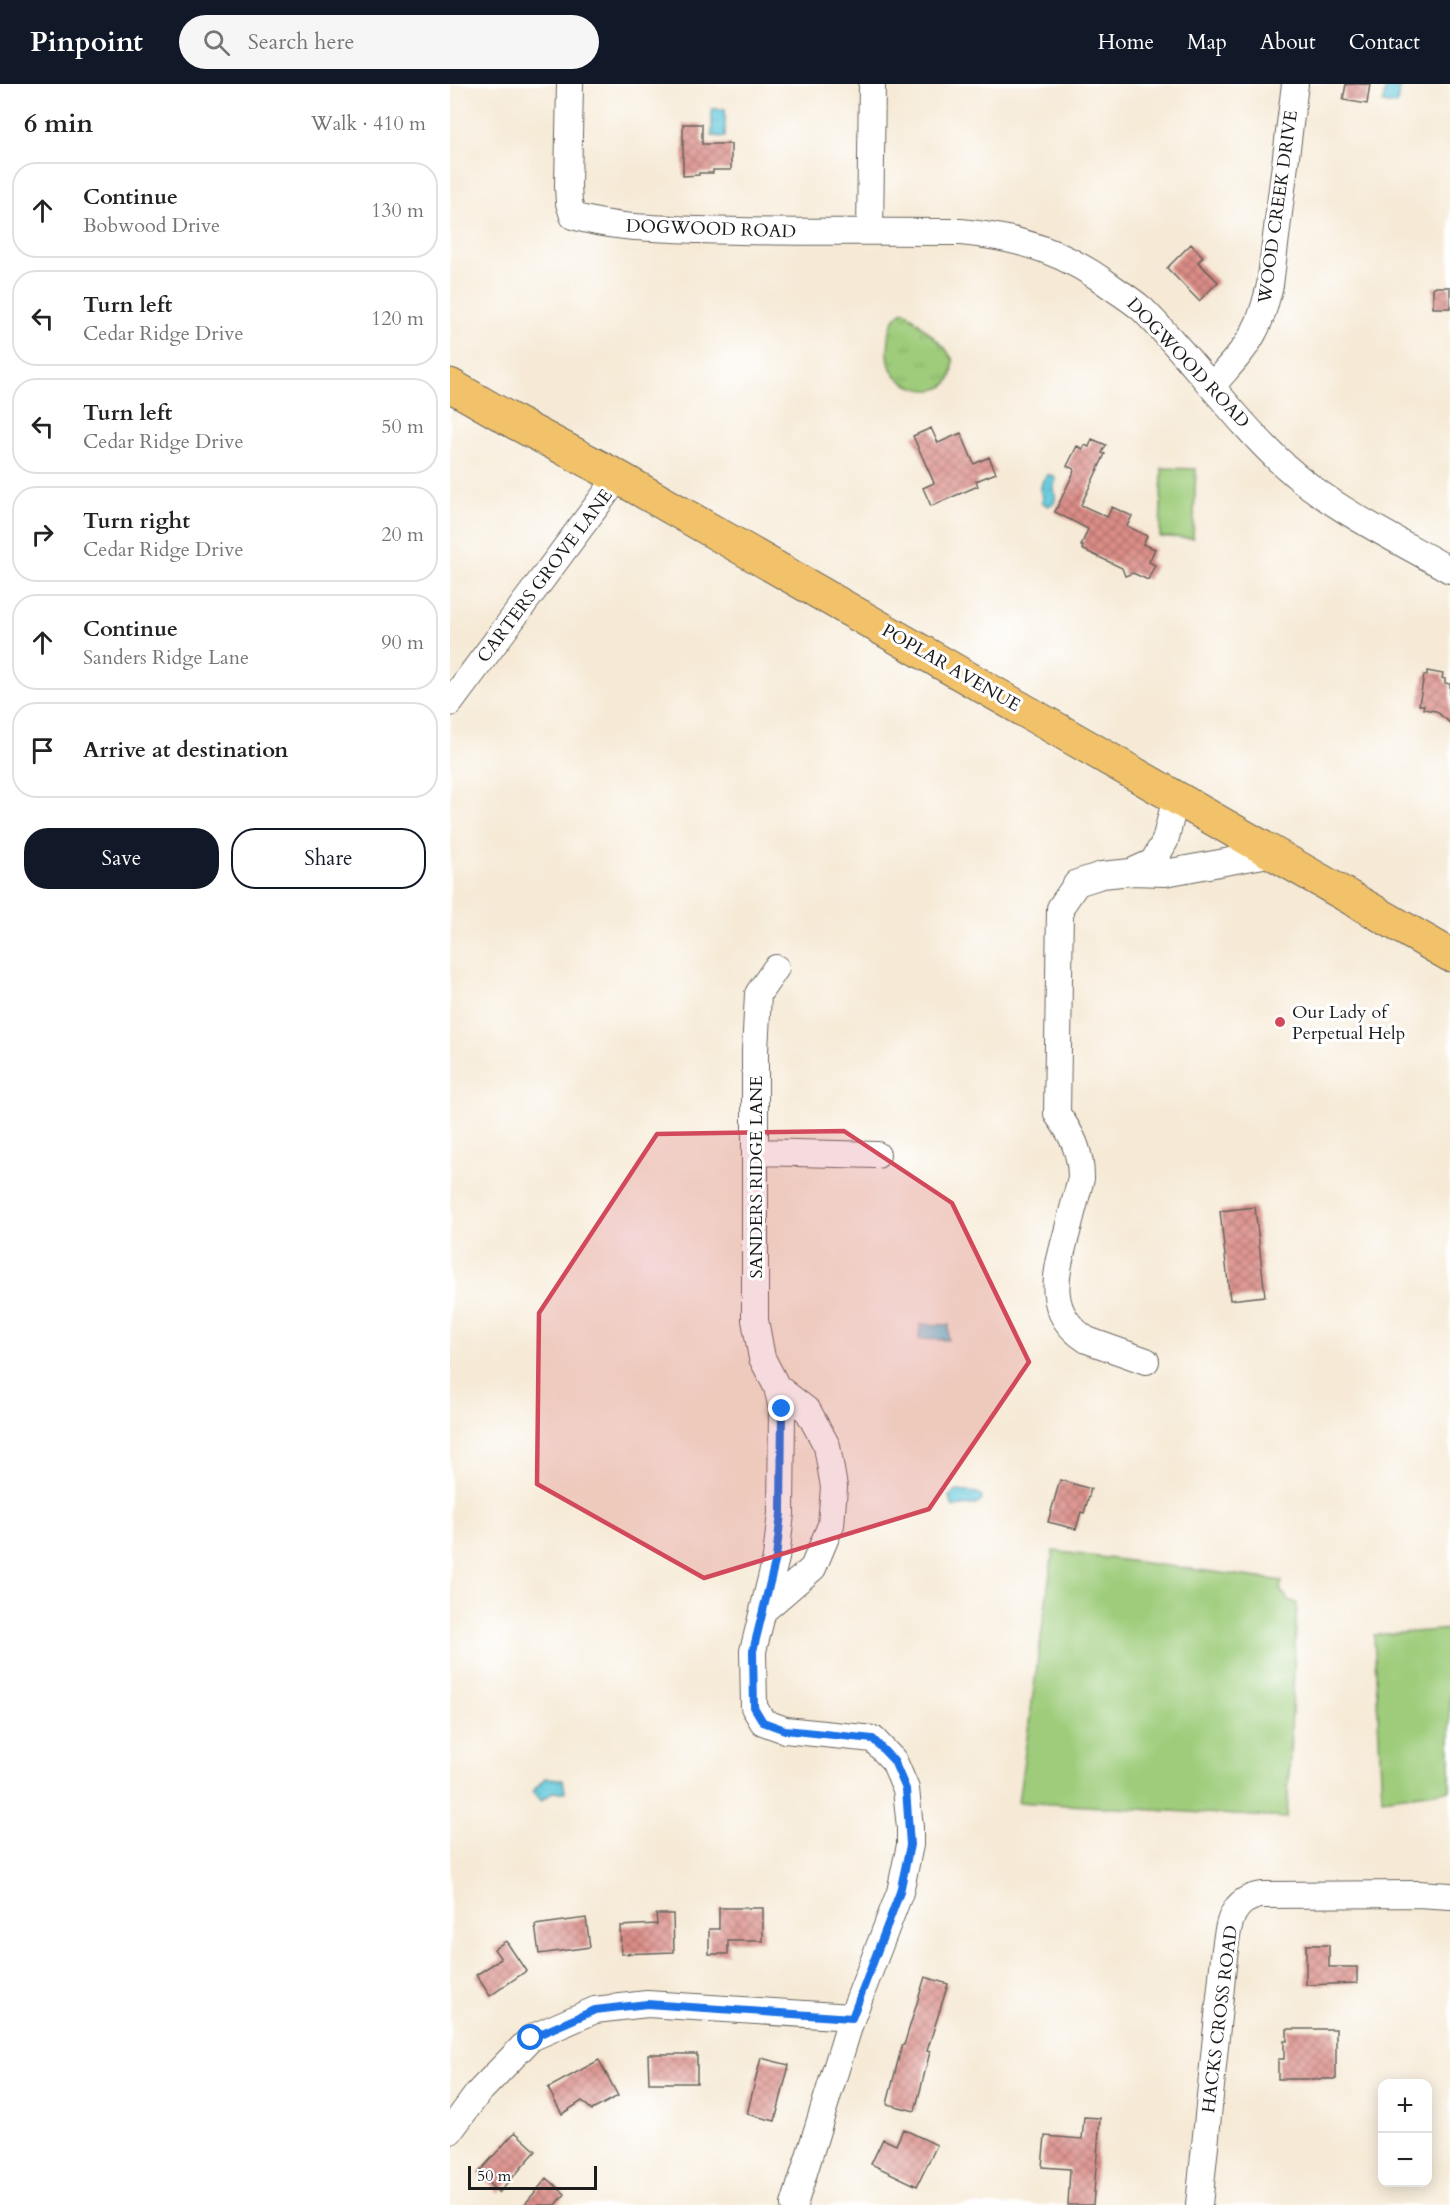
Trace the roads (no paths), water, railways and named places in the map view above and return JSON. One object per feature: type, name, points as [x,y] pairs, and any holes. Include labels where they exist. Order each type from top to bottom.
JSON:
[{"type":"main road","name":"POPLAR AVENUE","points":[[450,385],[618,477],[1450,955]]},
{"type":"street","name":"DOGWOOD ROAD","points":[[570,84],[568,186],[569,203],[573,216],[599,224],[620,226],[741,231],[962,232],[995,236],[1060,255],[1090,270],[1140,308],[1283,464],[1313,490],[1450,570]]},
{"type":"street","points":[[870,231],[872,84]]},
{"type":"street","name":"WOOD CREEK DRIVE","points":[[1212,386],[1243,350],[1255,331],[1268,295],[1294,84]]},
{"type":"street","name":"CARTERS GROVE LANE","points":[[450,703],[618,477]]},
{"type":"street","points":[[1131,872],[1153,862],[1165,841],[1176,797]]},
{"type":"street","points":[[1146,1361],[1079,1335],[1068,1324],[1060,1310],[1055,1290],[1056,1272],[1081,1178],[1081,1164],[1075,1143],[1057,1114],[1060,908],[1077,884],[1102,875],[1131,872],[1165,873],[1274,853]]},
{"type":"street","name":"SANDERS RIDGE LANE","points":[[776,968],[758,994],[755,1051],[755,1320],[762,1358],[777,1387],[782,1409],[781,1513],[776,1558],[753,1651],[754,1707],[763,1722],[785,1730],[873,1739],[894,1761],[906,1789],[910,1845],[900,1892],[852,2018],[794,2205]]},
{"type":"street","points":[[756,1152],[877,1155]]},
{"type":"street","name":"SANDERS RIDGE LANE","points":[[763,1611],[813,1568],[831,1526],[834,1487],[827,1446],[808,1411],[777,1387]]},
{"type":"street","name":"HACKS CROSS ROAD","points":[[1199,2205],[1224,1957],[1228,1927],[1235,1909],[1242,1901],[1261,1895],[1418,1894],[1450,1896]]},
{"type":"street","points":[[450,2131],[478,2093],[531,2038],[595,2010],[647,2004],[852,2018]]},
{"type":"water","points":[[1386,84],[1400,84],[1397,105],[1383,103]]},
{"type":"water","points":[[712,109],[725,109],[725,137],[712,136]]},
{"type":"water","points":[[1048,475],[1056,479],[1053,489],[1056,496],[1054,503],[1048,506],[1042,502],[1043,496],[1040,490],[1043,480]]},
{"type":"water","points":[[920,1324],[949,1325],[948,1340],[919,1339]]},
{"type":"water","points":[[957,1491],[978,1493],[982,1500],[978,1504],[954,1507],[949,1496]]},
{"type":"water","points":[[545,1778],[563,1779],[565,1792],[553,1792],[541,1801],[532,1792]]},
{"type":"place","name":"Our Lady of Perpetual Help","points":[[1280,1022]]}]
